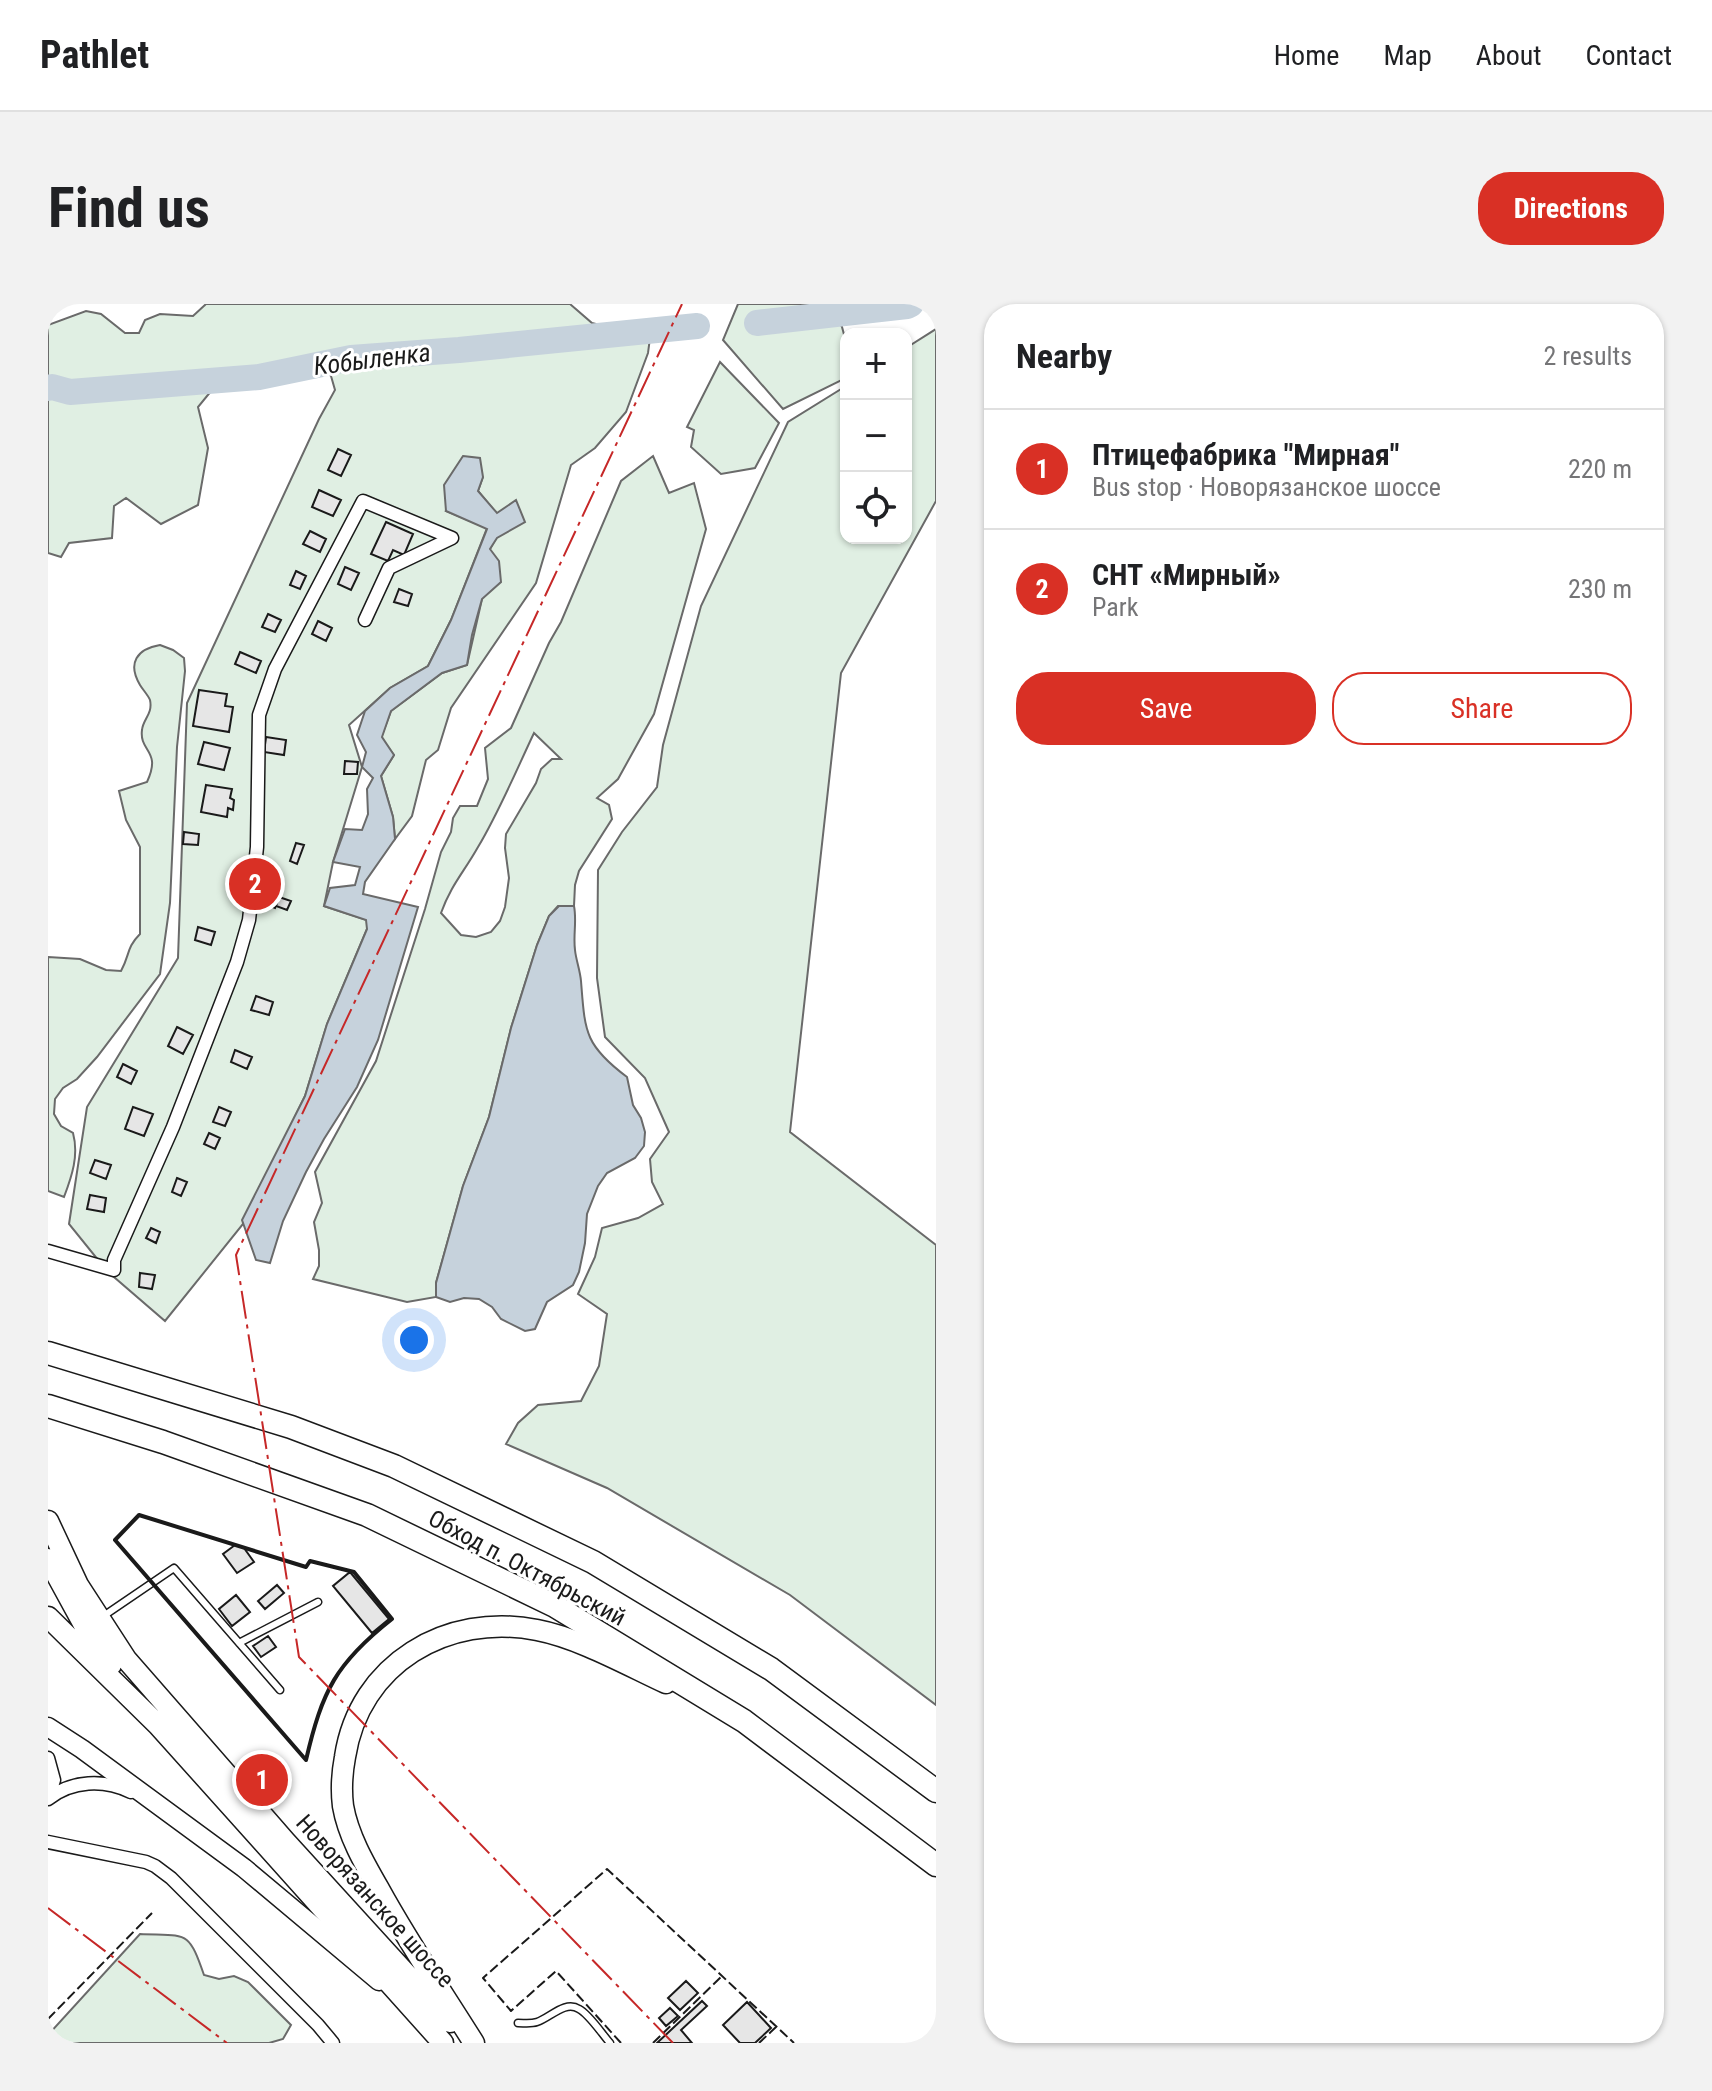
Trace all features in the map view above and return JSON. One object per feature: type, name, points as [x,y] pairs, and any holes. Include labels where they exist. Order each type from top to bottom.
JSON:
[{"type":"highway","name":"Обход п. Октябрьский","points":[[48,1353],[291,1427],[394,1466],[593,1562],[771,1669],[936,1791]]},
{"type":"highway","name":"Обход п. Октябрьский","points":[[48,1406],[163,1442],[367,1515],[555,1606],[744,1721],[936,1865]]},
{"type":"main road","name":"Новорязанское шоссе","points":[[48,1521],[78,1585],[126,1659],[285,1841],[471,2043]]},
{"type":"main road","points":[[48,1559],[90,1636],[158,1725]]},
{"type":"main road","points":[[48,1617],[158,1725]]},
{"type":"main road","points":[[471,2043],[368,1870],[353,1839],[343,1805],[342,1771],[347,1744],[359,1708],[378,1681],[401,1659],[429,1642],[464,1629],[499,1626],[539,1630],[582,1645],[725,1710]]},
{"type":"main road","name":"Новорязанское шоссе","points":[[158,1725],[443,2043]]},
{"type":"main road","points":[[48,1727],[244,1868],[417,2014]]},
{"type":"street","points":[[48,1251],[114,1270],[114,1260],[173,1127],[237,962],[249,920],[257,847],[259,715],[266,691],[363,501],[452,538],[389,568],[365,620]]},
{"type":"street","points":[[48,1758],[54,1780],[48,1799]]},
{"type":"street","points":[[48,1799],[74,1785],[90,1783],[119,1786],[160,1806]]},
{"type":"street","points":[[48,1842],[155,1866],[171,1878],[333,2043]]},
{"type":"lane","points":[[99,1619],[174,1568],[280,1690]]},
{"type":"lane","points":[[239,1643],[318,1602]]},
{"type":"lane","points":[[518,2023],[533,2023],[570,2006],[580,2009],[610,2043]]},
{"type":"green space","points":[[206,304],[570,304],[592,323],[650,338],[648,353],[626,412],[595,448],[571,465],[536,583],[451,708],[438,750],[426,760],[412,816],[395,839],[393,817],[381,776],[394,755],[381,738],[391,711],[442,673],[467,665],[490,549],[496,538],[497,514],[478,491],[483,477],[446,511],[487,528],[451,620],[428,666],[390,688],[349,725],[362,767],[333,862],[324,906],[367,920],[367,929],[327,1024],[305,1096],[243,1224],[165,1321],[107,1271],[69,1224],[87,1107],[178,958],[187,703],[335,390],[331,376],[310,358],[225,374],[198,407],[208,448],[198,505],[161,524],[126,498],[114,506],[112,538],[69,543],[61,557],[48,553],[48,325],[86,311],[101,314],[125,333],[139,333],[145,320],[160,314],[193,316]]},
{"type":"green space","points":[[738,304],[829,304],[842,328],[840,381],[783,409],[723,340]]},
{"type":"green space","points":[[936,329],[936,501],[841,673],[790,1132],[936,1245],[936,1705],[790,1595],[607,1488],[506,1444],[518,1423],[538,1405],[581,1401],[599,1366],[607,1314],[578,1294],[595,1257],[602,1228],[638,1218],[663,1204],[652,1182],[650,1159],[669,1132],[645,1078],[605,1037],[597,978],[598,870],[622,832],[657,787],[663,745],[701,606],[788,422],[840,390],[840,544],[912,544],[912,344]]},
{"type":"green space","points":[[720,362],[779,423],[755,468],[721,474],[691,447],[694,430],[687,427]]},
{"type":"green space","points":[[653,456],[669,493],[694,483],[706,529],[654,714],[618,779],[597,798],[609,805],[612,819],[579,871],[574,906],[558,906],[549,916],[537,945],[511,1028],[489,1117],[463,1186],[436,1283],[436,1297],[407,1302],[313,1279],[319,1266],[314,1222],[322,1203],[315,1172],[376,1061],[453,818],[460,806],[477,806],[488,779],[485,748],[511,728],[561,622],[621,481]],"holes":[[[534,733],[561,759],[552,759],[541,769],[506,834],[509,878],[500,921],[491,932],[476,937],[461,935],[441,913],[453,886],[493,820]]]},
{"type":"green space","points":[[160,645],[184,658],[185,671],[177,747],[170,903],[160,974],[97,1057],[55,1099],[54,1114],[61,1126],[73,1133],[75,1141],[74,1165],[64,1197],[48,1191],[48,957],[80,959],[106,970],[121,971],[130,948],[140,934],[140,847],[126,820],[119,791],[147,782],[151,771],[151,757],[142,737],[150,700],[134,670],[140,654]]},
{"type":"green space","points":[[140,1934],[184,1938],[194,1949],[204,1975],[219,1979],[234,1976],[248,1982],[291,2025],[283,2039],[269,2043],[48,2043],[48,2035]]},
{"type":"shaded area","points":[[463,456],[480,458],[483,477],[478,491],[497,513],[516,500],[525,522],[497,538],[490,549],[499,561],[501,582],[482,599],[467,665],[442,673],[391,711],[382,737],[394,755],[381,776],[393,817],[395,839],[365,882],[363,894],[418,907],[378,1040],[357,1087],[306,1172],[283,1221],[270,1263],[256,1260],[242,1220],[305,1096],[327,1024],[367,929],[366,920],[324,906],[330,888],[355,885],[360,867],[333,862],[345,829],[362,830],[368,814],[367,789],[373,778],[362,767],[366,752],[357,735],[365,711],[390,688],[428,666],[451,620],[487,529],[446,511],[444,485]]},
{"type":"shaded area","points":[[559,906],[574,906],[575,950],[589,1036],[602,1056],[627,1077],[633,1105],[645,1132],[644,1146],[635,1158],[607,1173],[598,1186],[587,1214],[585,1243],[573,1285],[547,1302],[535,1329],[525,1331],[501,1319],[492,1307],[479,1299],[464,1298],[450,1302],[436,1297],[436,1283],[463,1186],[489,1117],[511,1028],[537,945],[549,916]]},
{"type":"building","points":[[338,449],[351,455],[341,476],[328,470]]},
{"type":"building","points":[[319,490],[341,500],[333,516],[312,507]]},
{"type":"building","points":[[386,522],[413,534],[404,555],[393,550],[388,561],[371,554]]},
{"type":"building","points":[[310,531],[326,539],[320,552],[303,544]]},
{"type":"building","points":[[345,567],[359,573],[351,590],[338,584]]},
{"type":"building","points":[[296,571],[306,576],[300,589],[290,585]]},
{"type":"building","points":[[399,589],[412,594],[408,606],[394,602]]},
{"type":"building","points":[[268,614],[281,620],[275,632],[262,627]]},
{"type":"building","points":[[318,621],[332,628],[326,641],[312,634]]},
{"type":"building","points":[[240,652],[261,661],[256,673],[235,664]]},
{"type":"building","points":[[199,690],[227,694],[225,706],[233,707],[229,732],[193,726]]},
{"type":"building","points":[[266,737],[286,740],[284,755],[264,752]]},
{"type":"building","points":[[204,742],[230,748],[224,770],[198,764]]},
{"type":"building","points":[[345,761],[358,762],[357,774],[344,774]]},
{"type":"building","points":[[206,785],[232,789],[230,798],[234,800],[233,810],[228,808],[227,817],[201,812]]},
{"type":"building","points":[[184,832],[199,834],[198,845],[183,844]]},
{"type":"building","points":[[296,843],[304,845],[297,864],[290,861]]},
{"type":"building","points":[[264,890],[279,897],[275,908],[259,902]]},
{"type":"building","points":[[279,897],[291,901],[287,910],[276,906]]},
{"type":"building","points":[[198,927],[215,932],[211,945],[195,940]]},
{"type":"building","points":[[256,996],[273,1002],[269,1015],[251,1010]]},
{"type":"building","points":[[177,1027],[193,1035],[183,1054],[168,1046]]},
{"type":"building","points":[[235,1050],[252,1057],[247,1069],[231,1062]]},
{"type":"building","points":[[123,1064],[137,1071],[131,1084],[117,1077]]},
{"type":"building","points":[[133,1107],[153,1114],[144,1136],[125,1129]]},
{"type":"building","points":[[219,1107],[231,1112],[225,1126],[213,1122]]},
{"type":"building","points":[[209,1133],[220,1138],[215,1149],[204,1144]]},
{"type":"building","points":[[95,1160],[111,1165],[106,1179],[90,1173]]},
{"type":"building","points":[[177,1178],[187,1182],[181,1196],[172,1192]]},
{"type":"building","points":[[90,1195],[106,1198],[104,1212],[87,1209]]},
{"type":"building","points":[[151,1228],[160,1232],[156,1243],[146,1238]]},
{"type":"building","points":[[140,1273],[155,1275],[152,1289],[139,1287]]},
{"type":"building","points":[[235,1545],[244,1548],[254,1562],[237,1573],[223,1554]]},
{"type":"building","points":[[350,1572],[389,1619],[372,1633],[333,1586]]},
{"type":"building","points":[[277,1585],[284,1593],[265,1609],[258,1601]]},
{"type":"building","points":[[236,1595],[250,1612],[232,1626],[219,1609]]},
{"type":"building","points":[[268,1636],[276,1647],[261,1657],[253,1646]]},
{"type":"building","points":[[686,1981],[698,1993],[680,2010],[668,1998]]},
{"type":"building","points":[[702,2001],[707,2006],[681,2030],[692,2043],[657,2043]]},
{"type":"building","points":[[747,2002],[771,2028],[755,2043],[740,2043],[723,2025]]},
{"type":"building","points":[[670,2008],[678,2016],[666,2026],[659,2018]]},
{"type":"waterway","name":"Кобыленка","points":[[757,323],[911,304]]},
{"type":"waterway","name":"Кобыленка","points":[[48,388],[70,392],[259,377],[351,358],[697,326]]},
{"type":"fence","points":[[621,2043],[556,1971],[511,2011],[483,1978],[607,1869],[794,2043]]},
{"type":"fence","points":[[48,2019],[152,1913]]},
{"type":"fence","points":[[653,2043],[722,1976]]},
{"type":"fence","points":[[759,2043],[776,2027]]},
{"type":"wall","points":[[139,1515],[306,1567],[310,1561],[354,1572],[392,1619],[357,1650],[334,1680],[318,1715],[306,1760],[115,1540],[139,1515]]},
{"type":"power","points":[[673,2043],[299,1657],[236,1255],[682,304]]},
{"type":"power","points":[[48,1908],[227,2043]]},
{"type":"place","name":"СНТ «Мирный»","points":[[255,884]]},
{"type":"place","name":"Птицефабрика \"Мирная\"","points":[[262,1780]]}]
